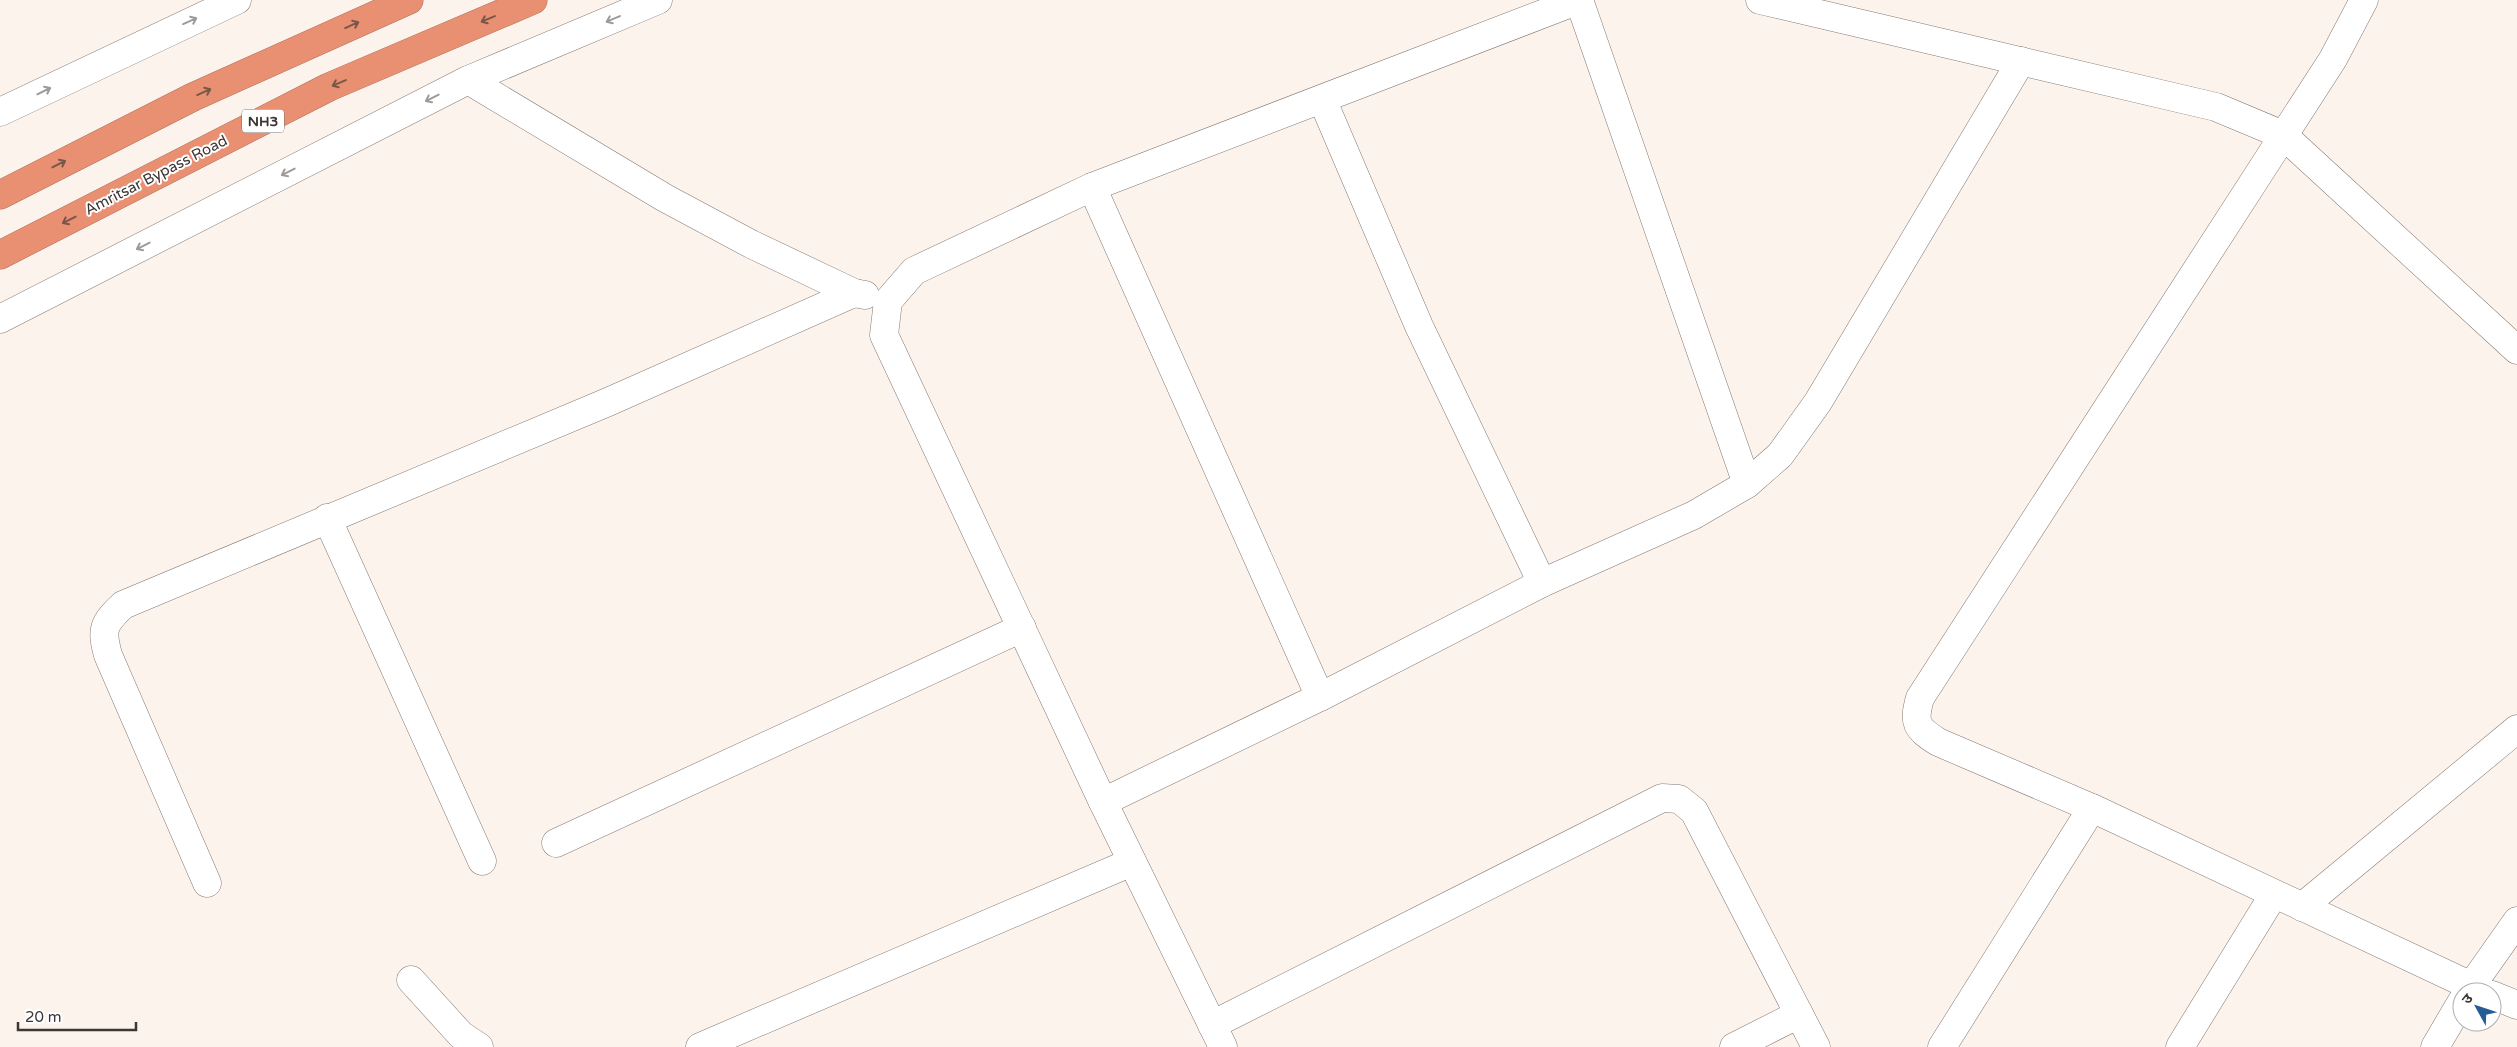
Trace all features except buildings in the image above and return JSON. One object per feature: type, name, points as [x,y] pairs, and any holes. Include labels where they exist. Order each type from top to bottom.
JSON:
[{"type":"highway","points":[[0,195],[193,97],[409,0]]},
{"type":"highway","name":"Amritsar Bypass Road","points":[[0,255],[329,87],[533,0]]},
{"type":"street","points":[[0,112],[237,0]]},
{"type":"street","points":[[0,319],[468,80],[658,0]]},
{"type":"street","points":[[1747,484],[1579,0],[1092,187],[914,271],[888,301],[884,335],[1102,800],[1217,1036],[1662,798],[1679,799],[1694,811],[1816,1047]]},
{"type":"street","points":[[1760,0],[2216,108],[2282,135],[2517,350]]},
{"type":"street","points":[[2364,0],[2333,59],[2282,135],[1920,698],[1915,717],[1921,731],[1938,742],[2092,808],[2302,907],[2453,982]]},
{"type":"street","points":[[1102,800],[1103,802],[1320,697],[1542,583],[1694,515],[1747,484],[1780,455],[1818,402],[2021,61]]},
{"type":"street","points":[[468,80],[666,198],[751,244],[854,293],[888,301]]},
{"type":"street","points":[[1322,99],[1420,326],[1542,583]]},
{"type":"street","points":[[1092,187],[1320,697]]},
{"type":"street","points":[[207,883],[108,656],[103,636],[107,620],[123,605],[608,402],[854,293]]},
{"type":"street","points":[[327,518],[482,861]]},
{"type":"street","points":[[556,843],[1022,628]]},
{"type":"street","points":[[2302,907],[2517,729]]},
{"type":"street","points":[[1942,1047],[2092,808]]},
{"type":"street","points":[[700,1047],[1132,862]]},
{"type":"street","points":[[2180,1047],[2274,894]]},
{"type":"street","points":[[2481,982],[2517,921]]},
{"type":"street","points":[[411,980],[461,1035],[479,1047]]},
{"type":"street","points":[[2502,1001],[2517,1005]]},
{"type":"street","points":[[1734,1047],[1799,1014]]},
{"type":"street","points":[[2435,1047],[2452,1024]]}]
